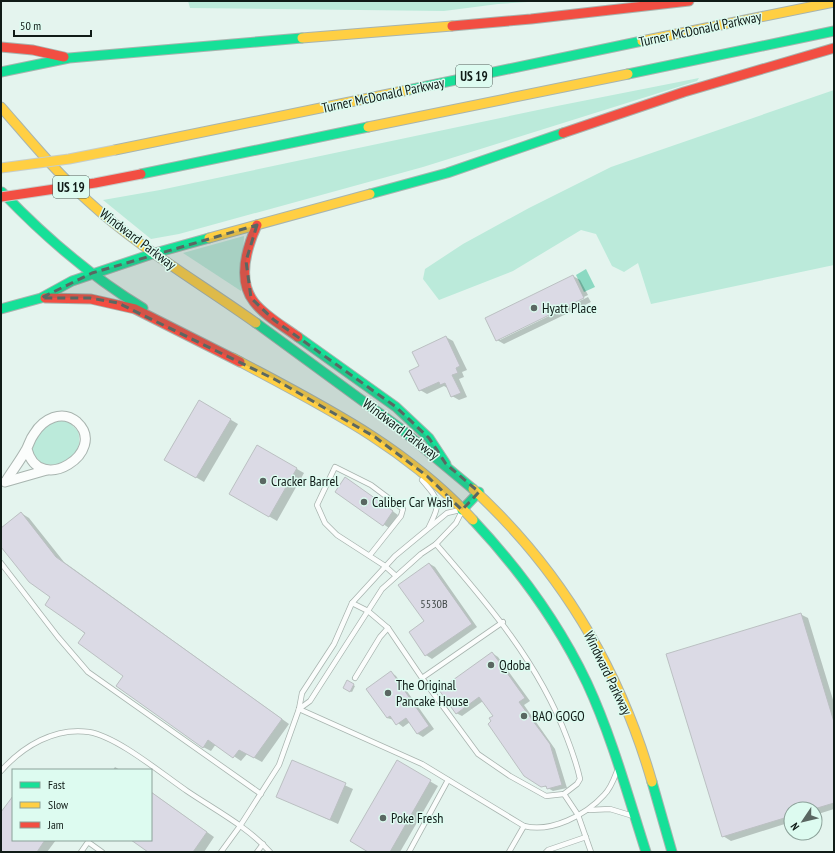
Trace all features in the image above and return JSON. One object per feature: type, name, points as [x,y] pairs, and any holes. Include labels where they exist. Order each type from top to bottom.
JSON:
[{"type":"main road","points":[[1,72],[69,58],[531,19],[689,1]]},
{"type":"main road","name":"Turner McDonald Parkway","points":[[1,168],[69,159],[115,150],[834,2]]},
{"type":"main road","name":"Turner McDonald Parkway","points":[[1,197],[95,183],[141,174],[834,31]]},
{"type":"main road","points":[[1,47],[33,50],[69,58]]},
{"type":"main road","points":[[41,298],[72,281],[92,273],[154,253],[447,173],[684,92],[834,48]]},
{"type":"main road","points":[[12,60],[32,66]]},
{"type":"main road","name":"Windward Parkway","points":[[1,107],[89,202],[154,253],[403,429],[479,492],[508,522],[535,553],[560,586],[600,650],[630,714],[672,852]]},
{"type":"main road","name":"Windward Parkway","points":[[1,191],[26,218],[92,273],[138,304],[240,362],[307,396],[375,437],[427,476],[462,510],[523,576],[572,654],[600,713],[646,852]]},
{"type":"main road","points":[[257,225],[246,260],[246,279],[251,298],[274,320],[396,407],[429,438],[446,464]]},
{"type":"main road","points":[[1,308],[41,298],[90,298],[118,303],[135,309],[240,362]]},
{"type":"main road","points":[[462,510],[479,492]]},
{"type":"street","points":[[53,416],[70,418],[82,428],[85,441],[83,451],[78,457],[63,467],[47,470],[3,483],[27,449],[30,440],[39,427],[53,416]]},
{"type":"street","points":[[27,449],[32,461],[47,470]]},
{"type":"lane","points":[[375,437],[418,474],[435,495],[438,506],[429,529]]},
{"type":"lane","points":[[370,556],[401,516],[403,509],[371,485],[335,467],[317,505],[325,523],[338,535],[385,566],[396,576]]},
{"type":"lane","points":[[221,852],[240,826],[279,765],[299,709],[302,693],[334,644],[352,603],[385,566],[447,513],[462,510]]},
{"type":"lane","points":[[299,709],[310,701],[382,589],[421,554],[436,544],[456,523],[462,510]]},
{"type":"lane","points":[[352,603],[368,611],[388,628],[422,678],[478,754],[510,776],[546,796],[564,794],[577,784],[580,779],[578,768],[559,719],[534,670],[503,622],[436,544]]},
{"type":"lane","points":[[1,563],[58,637],[88,672],[261,794]]},
{"type":"lane","points":[[422,678],[503,622]]},
{"type":"lane","points":[[355,678],[380,637],[388,628]]},
{"type":"lane","points":[[299,709],[422,764],[524,826],[541,828],[588,810],[605,794],[618,769]]},
{"type":"lane","points":[[1,771],[25,748],[48,737],[64,732],[89,732],[119,744],[240,826],[263,844],[270,852]]},
{"type":"lane","points":[[409,852],[448,780]]},
{"type":"lane","points":[[564,794],[578,815],[591,852]]},
{"type":"lane","points":[[588,810],[610,809],[635,817]]},
{"type":"lane","points":[[509,852],[524,826]]},
{"type":"lane","points":[[546,852],[586,837]]},
{"type":"lane","points":[[81,852],[88,842],[102,852]]},
{"type":"lane","points":[[258,852],[263,844]]},
{"type":"highlighted area","points":[[257,225],[246,261],[251,298],[274,320],[396,407],[429,438],[446,464],[479,492],[462,510],[427,476],[375,437],[276,380],[118,303],[90,298],[41,298],[92,273]]},
{"type":"shaded area","points":[[188,1],[544,1],[498,4],[444,11],[190,8]]},
{"type":"shaded area","points":[[699,78],[697,81],[423,167],[179,234],[151,239],[103,200],[160,190],[557,106]]},
{"type":"shaded area","points":[[834,90],[834,265],[651,304],[638,263],[624,272],[612,266],[596,234],[581,230],[513,271],[439,300],[423,279],[425,269],[463,244],[529,208],[611,167]]},
{"type":"shaded area","points":[[244,236],[241,291],[183,253]]},
{"type":"shaded area","points":[[586,269],[595,287],[584,292],[576,275]]},
{"type":"shaded area","points":[[63,420],[69,422],[78,431],[79,446],[73,456],[63,462],[52,465],[42,463],[35,458],[32,449],[38,436],[49,425]]},
{"type":"building","name":"Hyatt Place","points":[[573,275],[584,298],[496,341],[485,318]]},
{"type":"building","points":[[446,336],[460,366],[456,368],[458,373],[452,375],[461,393],[451,397],[445,383],[440,385],[439,382],[419,391],[409,371],[419,366],[412,352]]},
{"type":"building","points":[[199,400],[231,419],[196,478],[164,460]]},
{"type":"building","name":"Cracker Barrel","points":[[257,445],[297,468],[269,517],[229,494]]},
{"type":"building","name":"Caliber Car Wash","points":[[345,477],[393,511],[383,526],[335,492]]},
{"type":"building","points":[[21,512],[56,557],[282,719],[254,758],[239,750],[233,758],[208,740],[203,748],[116,686],[123,676],[78,643],[85,633],[45,605],[50,597],[29,582],[1,547],[1,528]]},
{"type":"building","points":[[429,563],[472,624],[425,656],[409,632],[424,621],[398,585]]},
{"type":"building","points":[[801,613],[834,722],[834,803],[823,806],[823,801],[783,801],[783,818],[722,837],[666,654]]},
{"type":"building","points":[[492,652],[525,698],[519,702],[550,744],[562,785],[547,789],[546,786],[541,787],[524,776],[488,724],[491,721],[489,718],[493,716],[479,697],[456,714],[439,690]]},
{"type":"building","points":[[391,671],[429,726],[417,734],[406,718],[396,725],[390,716],[387,718],[366,689]]},
{"type":"building","points":[[347,680],[354,684],[350,692],[343,688]]},
{"type":"building","points":[[292,760],[346,783],[330,820],[276,797]]},
{"type":"building","points":[[397,760],[431,780],[390,852],[368,852],[350,841]]},
{"type":"building","points":[[152,793],[207,832],[193,852],[148,852],[132,841],[152,841]]},
{"type":"building","points":[[12,797],[12,841],[44,841],[37,852],[1,852],[1,812]]},
{"type":"traffic: fast","points":[[628,74],[834,31]]},
{"type":"traffic: fast","points":[[1,72],[69,58],[302,38]]},
{"type":"traffic: fast","points":[[408,90],[642,41]]},
{"type":"traffic: fast","points":[[141,174],[368,127]]},
{"type":"traffic: fast","points":[[370,194],[447,173],[563,133]]},
{"type":"traffic: fast","points":[[2,192],[35,225],[86,269],[123,296],[143,308]]},
{"type":"traffic: fast","points":[[1,309],[41,298],[72,281],[155,253],[209,238]]},
{"type":"traffic: fast","points":[[256,323],[401,429],[473,489]]},
{"type":"traffic: fast","points":[[298,337],[396,407],[429,438],[446,464]]},
{"type":"traffic: fast","points":[[462,510],[479,492]]},
{"type":"traffic: fast","points":[[473,520],[522,577],[576,660],[604,724],[646,852]]},
{"type":"traffic: fast","points":[[652,782],[672,852]]},
{"type":"traffic: slow","points":[[642,41],[834,2]]},
{"type":"traffic: slow","points":[[302,38],[452,26]]},
{"type":"traffic: slow","points":[[368,127],[628,74]]},
{"type":"traffic: slow","points":[[115,150],[408,90]]},
{"type":"traffic: slow","points":[[1,107],[65,179],[108,218],[149,250],[256,323]]},
{"type":"traffic: slow","points":[[1,168],[69,159],[115,150]]},
{"type":"traffic: slow","points":[[209,238],[370,194]]},
{"type":"traffic: slow","points":[[233,358],[329,410],[390,448],[446,493],[473,520]]},
{"type":"traffic: slow","points":[[473,489],[505,520],[533,553],[560,587],[583,623],[604,660],[622,699],[652,782]]},
{"type":"traffic: jam","points":[[452,26],[531,19],[689,1]]},
{"type":"traffic: jam","points":[[1,47],[33,50],[64,57]]},
{"type":"traffic: jam","points":[[563,133],[684,92],[834,48]]},
{"type":"traffic: jam","points":[[1,197],[95,183],[141,174]]},
{"type":"traffic: jam","points":[[257,225],[250,243],[245,264],[246,284],[249,293],[254,302],[263,312],[298,337]]},
{"type":"traffic: jam","points":[[45,298],[91,299],[135,309],[240,362]]},
{"type":"place","name":"Hyatt Place","points":[[534,308]]},
{"type":"place","name":"Cracker Barrel","points":[[263,481]]},
{"type":"place","name":"Caliber Car Wash","points":[[364,502]]},
{"type":"place","name":"Qdoba","points":[[491,665]]},
{"type":"place","name":"The Original Pancake House","points":[[388,693]]},
{"type":"place","name":"BAO GOGO","points":[[524,716]]},
{"type":"place","name":"Poke Fresh","points":[[383,818]]}]
